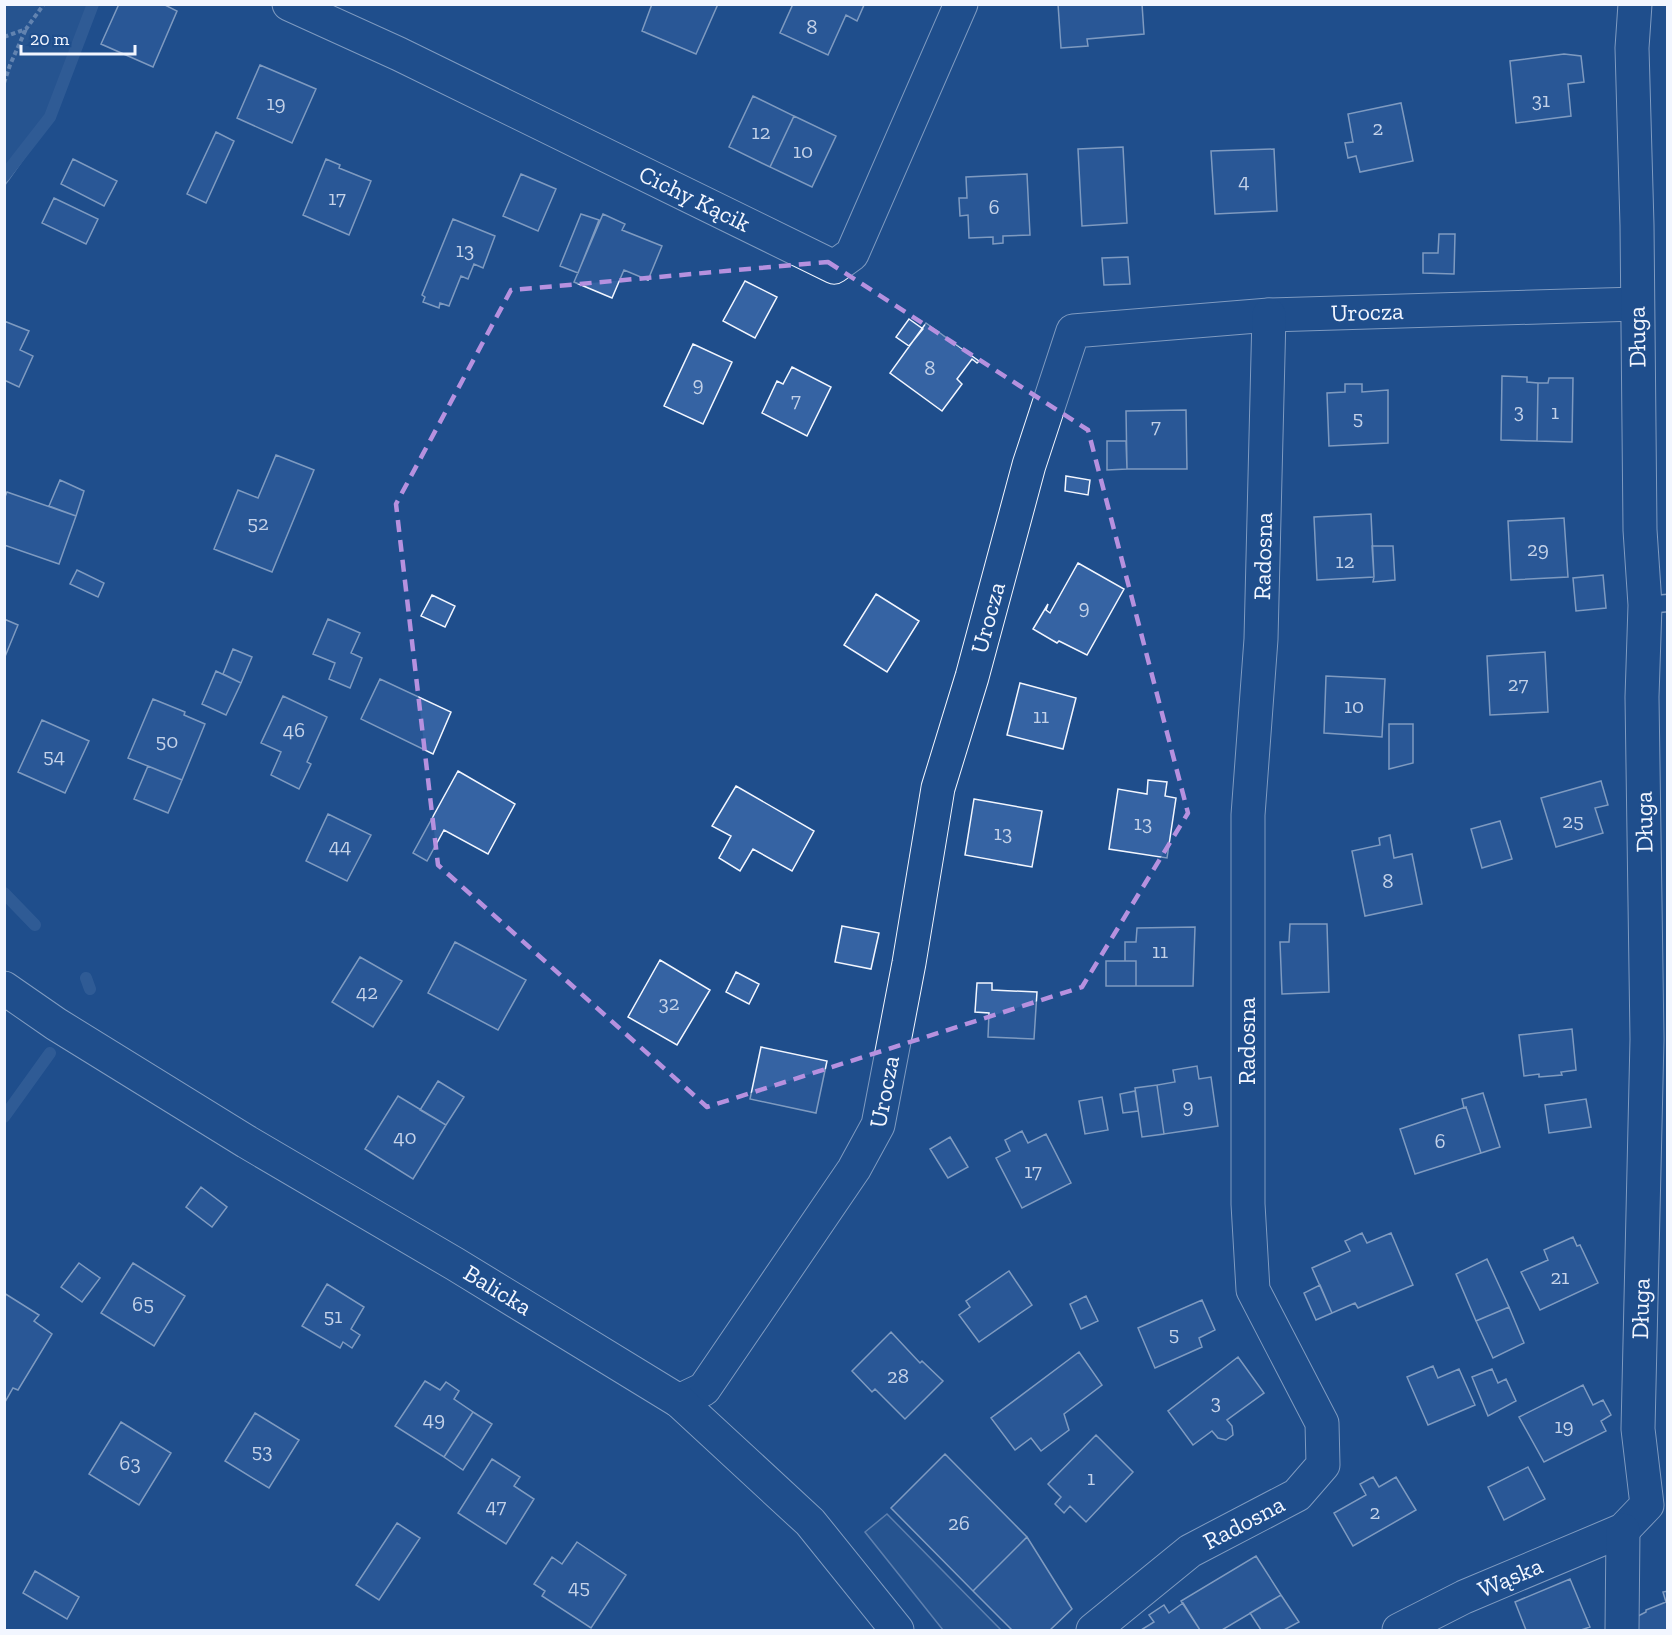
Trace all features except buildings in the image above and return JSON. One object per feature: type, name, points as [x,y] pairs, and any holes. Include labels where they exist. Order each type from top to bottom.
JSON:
[{"type":"street","name":"Cichy Kącik","points":[[289,4],[399,54],[834,267],[852,254],[961,4]]},
{"type":"street","name":"Długa","points":[[1623,1530],[1657,1512],[1638,1429],[1647,1039],[1642,697],[1656,604],[1640,530],[1637,225],[1632,48],[1635,4]]},
{"type":"street","name":"Urocza","points":[[679,1401],[704,1389],[854,1169],[878,1125],[909,963],[938,788],[972,677],[1029,465],[1073,331],[1269,315],[1637,304]]},
{"type":"street","name":"Radosna","points":[[1093,1630],[1190,1551],[1298,1495],[1323,1465],[1322,1423],[1253,1290],[1248,1214],[1246,961],[1248,815],[1262,639],[1269,315]]},
{"type":"street","name":"Balicka","points":[[4,988],[44,1016],[247,1142],[445,1258],[679,1401],[810,1522],[897,1630]]},
{"type":"street","name":"Wąska","points":[[1399,1630],[1464,1597],[1623,1530]]},
{"type":"street","points":[[1622,1630],[1623,1530]]},
{"type":"path","points":[[4,83],[26,29],[44,4]]},
{"type":"path","points":[[4,37],[26,29]]},
{"type":"highlighted area","points":[[828,262],[1088,430],[1188,813],[1082,987],[707,1107],[438,865],[396,504],[511,290]]},
{"type":"shaded area","points":[[5,4],[93,5],[46,127],[5,185]]},
{"type":"shaded area","points":[[887,1514],[1001,1630],[943,1630],[865,1532]]},
{"type":"waterway","points":[[4,176],[50,117],[93,4]]},
{"type":"waterway","points":[[4,893],[35,925]]},
{"type":"waterway","points":[[86,978],[90,989]]},
{"type":"waterway","points":[[4,1117],[50,1053]]}]
